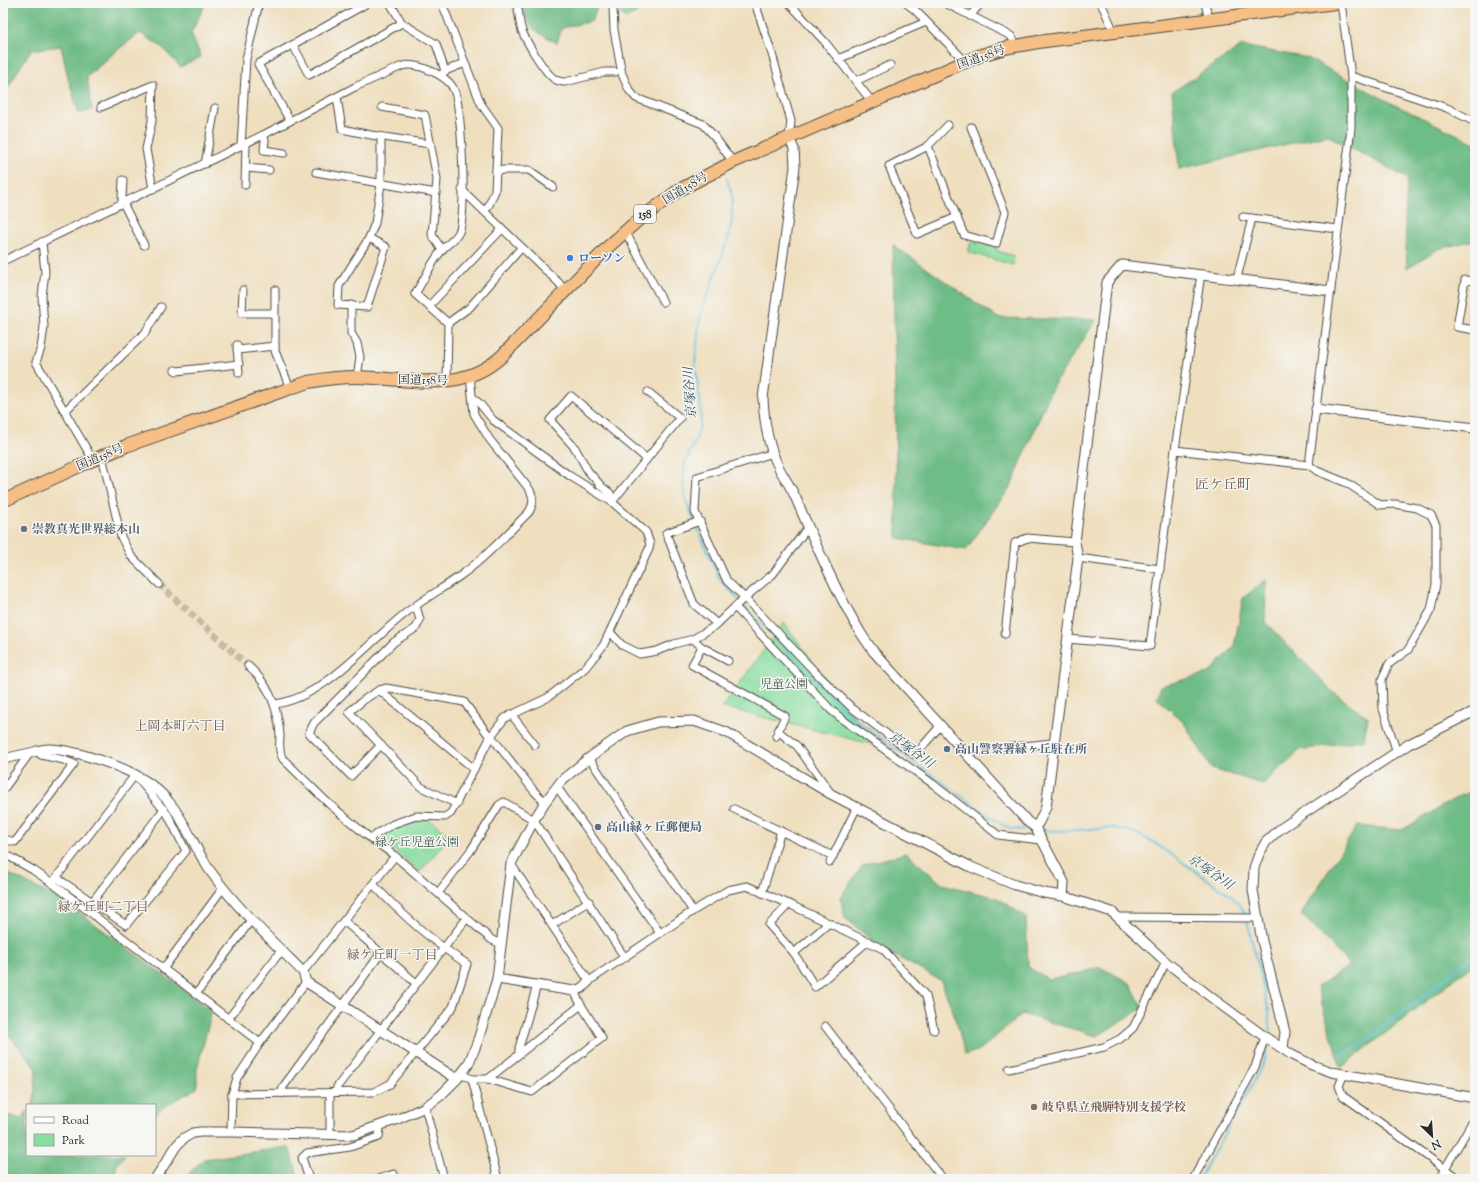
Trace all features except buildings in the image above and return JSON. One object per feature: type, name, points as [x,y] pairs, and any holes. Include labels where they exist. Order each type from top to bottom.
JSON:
[{"type":"highway","name":"国道158号","points":[[3,501],[97,458],[290,388],[319,380],[357,377],[447,382],[470,376],[488,368],[520,338],[625,231],[679,190],[733,162],[981,55],[1016,45],[1209,20],[1314,4],[1335,3]]},
{"type":"street","points":[[245,185],[246,168],[243,145],[246,59],[259,3]]},
{"type":"street","points":[[290,121],[258,64],[364,5],[363,3]]},
{"type":"street","points":[[390,3],[402,23],[436,44],[443,73],[455,90],[459,113],[462,148],[462,212],[459,233],[442,250],[415,294],[448,323],[447,382]]},
{"type":"street","points":[[442,3],[481,104],[498,128],[495,191],[488,207],[484,211]]},
{"type":"street","points":[[518,3],[519,20],[524,35],[546,71],[552,78],[560,82],[565,82],[605,72],[615,72]]},
{"type":"street","points":[[616,3],[613,8],[614,30],[622,74],[629,90],[636,98],[703,124],[733,162]]},
{"type":"street","points":[[755,3],[772,54],[791,121],[789,138],[794,149],[795,167],[763,398],[764,418],[773,453],[862,635],[873,651],[968,756],[1034,823],[1040,839],[1064,882],[1063,896]]},
{"type":"street","points":[[789,3],[838,59],[872,102]]},
{"type":"street","points":[[906,3],[965,61]]},
{"type":"street","points":[[945,3],[1011,36],[1016,45]]},
{"type":"street","points":[[970,16],[981,3]]},
{"type":"street","points":[[1101,3],[1111,25],[1112,32]]},
{"type":"street","points":[[1205,3],[1209,20]]},
{"type":"street","points":[[1309,465],[1351,128],[1351,76],[1341,3]]},
{"type":"street","points":[[838,59],[926,22]]},
{"type":"street","points":[[293,45],[309,75],[402,23]]},
{"type":"street","points":[[3,261],[205,164],[337,97],[407,64],[416,65],[443,73],[465,63]]},
{"type":"street","points":[[856,81],[890,65]]},
{"type":"street","points":[[1351,76],[1447,108],[1475,122]]},
{"type":"street","points":[[101,107],[153,85],[152,121],[146,149],[153,189]]},
{"type":"street","points":[[337,97],[342,129],[381,137],[430,144]]},
{"type":"street","points":[[382,107],[425,115],[437,179],[432,235],[442,250]]},
{"type":"street","points":[[205,164],[216,108]]},
{"type":"street","points":[[948,125],[928,146],[889,166],[916,234],[957,217]]},
{"type":"street","points":[[928,146],[964,235],[996,244],[1005,212],[971,127]]},
{"type":"street","points":[[263,135],[265,140],[264,150],[284,153]]},
{"type":"street","points":[[370,238],[386,247],[367,307],[338,305],[339,286],[370,238],[377,216],[381,184],[381,137]]},
{"type":"street","points":[[246,168],[269,170]]},
{"type":"street","points":[[496,171],[529,170],[553,187]]},
{"type":"street","points":[[316,172],[436,193]]},
{"type":"street","points":[[123,180],[123,203],[144,245]]},
{"type":"street","points":[[462,190],[559,283],[565,291]]},
{"type":"street","points":[[1243,217],[1338,230]]},
{"type":"street","points":[[1237,278],[1252,218]]},
{"type":"street","points":[[429,306],[502,229]]},
{"type":"street","points":[[625,231],[663,302]]},
{"type":"street","points":[[42,242],[45,272],[42,296],[44,327],[41,348],[36,362],[64,411],[97,458],[108,479],[118,528],[131,556],[159,584]]},
{"type":"street","points":[[448,323],[470,307],[521,248]]},
{"type":"street","points":[[1034,823],[1046,807],[1053,743],[1078,558],[1075,542],[1107,282],[1122,265],[1237,278],[1330,291]]},
{"type":"street","points":[[1067,639],[1150,646],[1175,450],[1201,274]]},
{"type":"street","points":[[1475,281],[1465,280],[1457,327],[1475,330]]},
{"type":"street","points":[[243,290],[242,313],[274,314]]},
{"type":"street","points":[[275,290],[275,351],[290,388]]},
{"type":"street","points":[[351,305],[352,333],[357,343],[360,357],[357,377]]},
{"type":"street","points":[[64,411],[145,332],[162,308]]},
{"type":"street","points":[[239,372],[237,347],[275,346]]},
{"type":"street","points":[[175,370],[239,364]]},
{"type":"street","points":[[275,704],[283,703],[302,696],[326,682],[407,611],[461,575],[483,557],[529,512],[532,507],[533,498],[530,490],[490,440],[479,423],[473,410],[470,376]]},
{"type":"street","points":[[612,502],[680,418],[648,392]]},
{"type":"street","points":[[612,502],[610,493],[602,487],[588,471],[575,448],[550,420],[571,396],[647,460]]},
{"type":"street","points":[[372,839],[378,833],[393,824],[416,816],[448,816],[457,804],[491,736],[505,718],[547,698],[575,676],[597,654],[610,632],[649,549],[650,544],[646,532],[612,502],[570,476],[493,420],[473,398]]},
{"type":"street","points":[[1316,409],[1475,428]]},
{"type":"street","points":[[1175,450],[1309,465],[1317,471],[1348,483],[1380,505],[1396,504],[1417,508],[1431,515],[1436,525],[1436,584],[1431,610],[1408,650],[1389,664],[1382,679],[1383,709],[1397,752]]},
{"type":"street","points":[[773,453],[697,477],[695,512],[727,581],[852,708],[915,755],[941,725]]},
{"type":"street","points":[[700,521],[666,533],[694,604],[717,624]]},
{"type":"street","points":[[610,632],[622,645],[640,654],[657,651],[674,644],[693,639],[717,624],[773,574],[808,527]]},
{"type":"street","points":[[98,528],[118,528]]},
{"type":"street","points":[[1005,634],[1015,543],[1027,538],[1075,542]]},
{"type":"street","points":[[1078,558],[1160,569]]},
{"type":"street","points":[[381,745],[351,776],[309,733],[314,723],[394,642],[416,628],[420,620],[416,606]]},
{"type":"street","points":[[736,606],[831,710],[846,722],[933,784],[998,835],[1040,839]]},
{"type":"street","points":[[693,639],[702,647],[728,661]]},
{"type":"street","points":[[702,647],[692,665],[785,716],[777,733],[797,746],[831,794]]},
{"type":"street","points":[[248,666],[261,678],[275,704],[279,723],[280,756],[328,803],[395,856],[492,940],[502,944]]},
{"type":"street","points":[[457,804],[421,787],[349,712],[365,699],[379,690],[386,688],[464,702],[534,791],[545,802]]},
{"type":"street","points":[[379,690],[474,769]]},
{"type":"street","points":[[1279,1046],[1285,1032],[1262,941],[1252,890],[1254,868],[1259,854],[1266,842],[1280,829],[1409,744],[1475,711]]},
{"type":"street","points":[[511,714],[535,745]]},
{"type":"street","points":[[155,1179],[177,1145],[184,1138],[193,1133],[231,1132],[330,1136],[353,1135],[380,1127],[425,1107],[440,1096],[459,1077],[472,1055],[497,979],[511,864],[534,820],[545,802],[562,780],[589,758],[627,731],[658,722],[694,721],[726,732],[831,794],[971,867],[1015,885],[1044,893],[1063,896],[1112,912],[1166,962],[1216,1002],[1292,1055],[1312,1065],[1344,1074],[1475,1098]]},
{"type":"street","points":[[968,756],[975,751],[1053,743]]},
{"type":"street","points":[[3,759],[47,749],[61,749],[102,760],[135,775],[159,791],[169,801],[187,828],[210,871],[223,888],[303,972],[306,982],[380,1031],[459,1077],[488,1079],[532,1092],[602,1038],[574,991]]},
{"type":"street","points":[[3,790],[33,752]]},
{"type":"street","points":[[3,838],[15,842],[74,764],[33,752]]},
{"type":"street","points":[[589,758],[693,911]]},
{"type":"street","points":[[3,853],[92,902],[126,925],[186,852],[168,815],[135,775]]},
{"type":"street","points":[[55,881],[135,775]]},
{"type":"street","points":[[557,787],[660,933]]},
{"type":"street","points":[[438,893],[471,850],[499,805],[504,802],[534,820],[589,901],[625,958]]},
{"type":"street","points":[[734,809],[781,831],[831,859],[857,807]]},
{"type":"street","points":[[92,902],[164,809]]},
{"type":"street","points":[[762,893],[781,831]]},
{"type":"street","points":[[303,972],[395,856]]},
{"type":"street","points":[[511,864],[589,981]]},
{"type":"street","points":[[55,881],[163,969],[260,1044]]},
{"type":"street","points":[[232,1094],[374,1092],[390,1084],[453,1007],[467,964],[443,948],[387,899],[373,884]]},
{"type":"street","points":[[497,979],[574,991],[582,988],[589,981],[693,911],[728,890],[747,886],[789,904],[883,949],[926,996],[934,1030]]},
{"type":"street","points":[[163,969],[223,888]]},
{"type":"street","points":[[552,925],[589,901]]},
{"type":"street","points":[[789,904],[769,925],[794,953],[815,986],[868,942]]},
{"type":"street","points":[[1118,917],[1258,918]]},
{"type":"street","points":[[330,1136],[333,1093],[467,918]]},
{"type":"street","points":[[196,994],[252,919]]},
{"type":"street","points":[[344,921],[416,984]]},
{"type":"street","points":[[794,953],[829,923]]},
{"type":"street","points":[[228,1019],[281,950]]},
{"type":"street","points":[[282,1093],[283,1087],[381,953]]},
{"type":"street","points":[[1009,1069],[1104,1047],[1120,1039],[1133,1028],[1166,962]]},
{"type":"street","points":[[231,1132],[232,1094],[239,1074],[306,982]]},
{"type":"street","points":[[519,1054],[519,1048],[537,985]]},
{"type":"street","points":[[488,1079],[581,1005]]},
{"type":"street","points":[[824,1026],[943,1179]]},
{"type":"street","points":[[1193,1179],[1255,1067],[1267,1038]]},
{"type":"street","points":[[1344,1074],[1338,1086],[1343,1096],[1459,1179]]},
{"type":"street","points":[[472,1079],[498,1179]]},
{"type":"street","points":[[425,1107],[444,1179]]},
{"type":"street","points":[[1439,1179],[1475,1117]]},
{"type":"street","points":[[309,1179],[302,1158],[307,1153],[350,1147],[379,1137],[380,1127]]},
{"type":"street","points":[[378,1179],[394,1174]]},
{"type":"green space","points":[[3,3],[206,3],[191,33],[201,57],[180,67],[162,47],[140,33],[115,52],[87,77],[92,110],[79,114],[68,78],[61,46],[31,50],[3,95]]},
{"type":"green space","points":[[522,3],[602,3],[597,8],[592,21],[562,28],[557,43],[538,32],[530,24]]},
{"type":"green space","points":[[610,3],[650,3],[626,19]]},
{"type":"green space","points":[[1242,46],[1308,58],[1391,103],[1475,143],[1475,240],[1438,249],[1407,268],[1405,224],[1407,178],[1327,135],[1179,169],[1172,92]]},
{"type":"green space","points":[[971,241],[997,248],[997,251],[1014,256],[1013,265],[968,252]]},
{"type":"green space","points":[[893,245],[998,318],[1096,320],[1052,388],[1011,486],[966,550],[897,538]]},
{"type":"green space","points":[[1266,580],[1265,622],[1334,693],[1368,717],[1364,740],[1300,750],[1263,784],[1212,769],[1184,723],[1157,698],[1161,686],[1209,673],[1234,647],[1243,598]]},
{"type":"green space","name":"児童公園","points":[[784,623],[875,745],[722,707]]},
{"type":"green space","points":[[1475,790],[1475,963],[1341,1068],[1317,987],[1350,965],[1301,914],[1357,826],[1402,830],[1459,796]]},
{"type":"green space","name":"緑ケ丘児童公園","points":[[429,819],[450,836],[420,872],[382,840],[381,834],[405,824]]},
{"type":"green space","points":[[906,853],[942,884],[997,898],[1026,917],[1028,967],[1048,979],[1077,974],[1100,967],[1130,983],[1143,1008],[1097,1036],[1022,1014],[980,1050],[965,1055],[956,1019],[941,981],[883,949],[845,918],[840,897],[863,865]]},
{"type":"green space","points":[[3,871],[65,902],[212,1011],[197,1069],[197,1088],[162,1108],[156,1115],[156,1104],[33,1104],[36,1067],[3,1028]]},
{"type":"green space","points":[[26,1112],[26,1156],[124,1156],[116,1166],[117,1179],[3,1179],[3,1113],[21,1119]]},
{"type":"green space","points":[[289,1147],[299,1179],[183,1179],[204,1159]]},
{"type":"waterway","name":"京塚谷川","points":[[727,179],[732,194],[732,221],[727,242],[702,310],[699,323],[695,365],[700,401],[701,422],[696,439],[685,463],[683,484],[687,504],[720,580],[739,600]]},
{"type":"waterway","name":"京塚谷川","points":[[742,604],[843,709],[887,743],[996,821],[1010,829],[1032,830]]},
{"type":"waterway","name":"京塚谷川","points":[[1040,830],[1058,831],[1114,828],[1133,832],[1153,842],[1230,895],[1240,905],[1246,916]]},
{"type":"waterway","name":"京塚谷川","points":[[1247,920],[1269,1012],[1271,1037]]},
{"type":"waterway","points":[[1340,1055],[1361,1044],[1475,954]]},
{"type":"waterway","name":"京塚谷川","points":[[1199,1179],[1258,1074],[1266,1056],[1269,1043]]},
{"type":"tunnel","points":[[159,584],[248,666]]},
{"type":"place","name":"ローソン","points":[[570,258]]},
{"type":"place","name":"崇教真光世界総本山","points":[[24,529]]},
{"type":"place","name":"高山警察署緑ヶ丘駐在所","points":[[947,749]]},
{"type":"place","name":"高山緑ヶ丘郵便局","points":[[598,827]]},
{"type":"place","name":"岐阜県立飛騨特別支援学校","points":[[1034,1107]]},
{"type":"district","name":"匠ケ丘町","points":[[1223,484]]},
{"type":"district","name":"上岡本町六丁目","points":[[180,725]]},
{"type":"district","name":"緑ケ丘町二丁目","points":[[103,906]]},
{"type":"district","name":"緑ケ丘町一丁目","points":[[392,954]]}]
